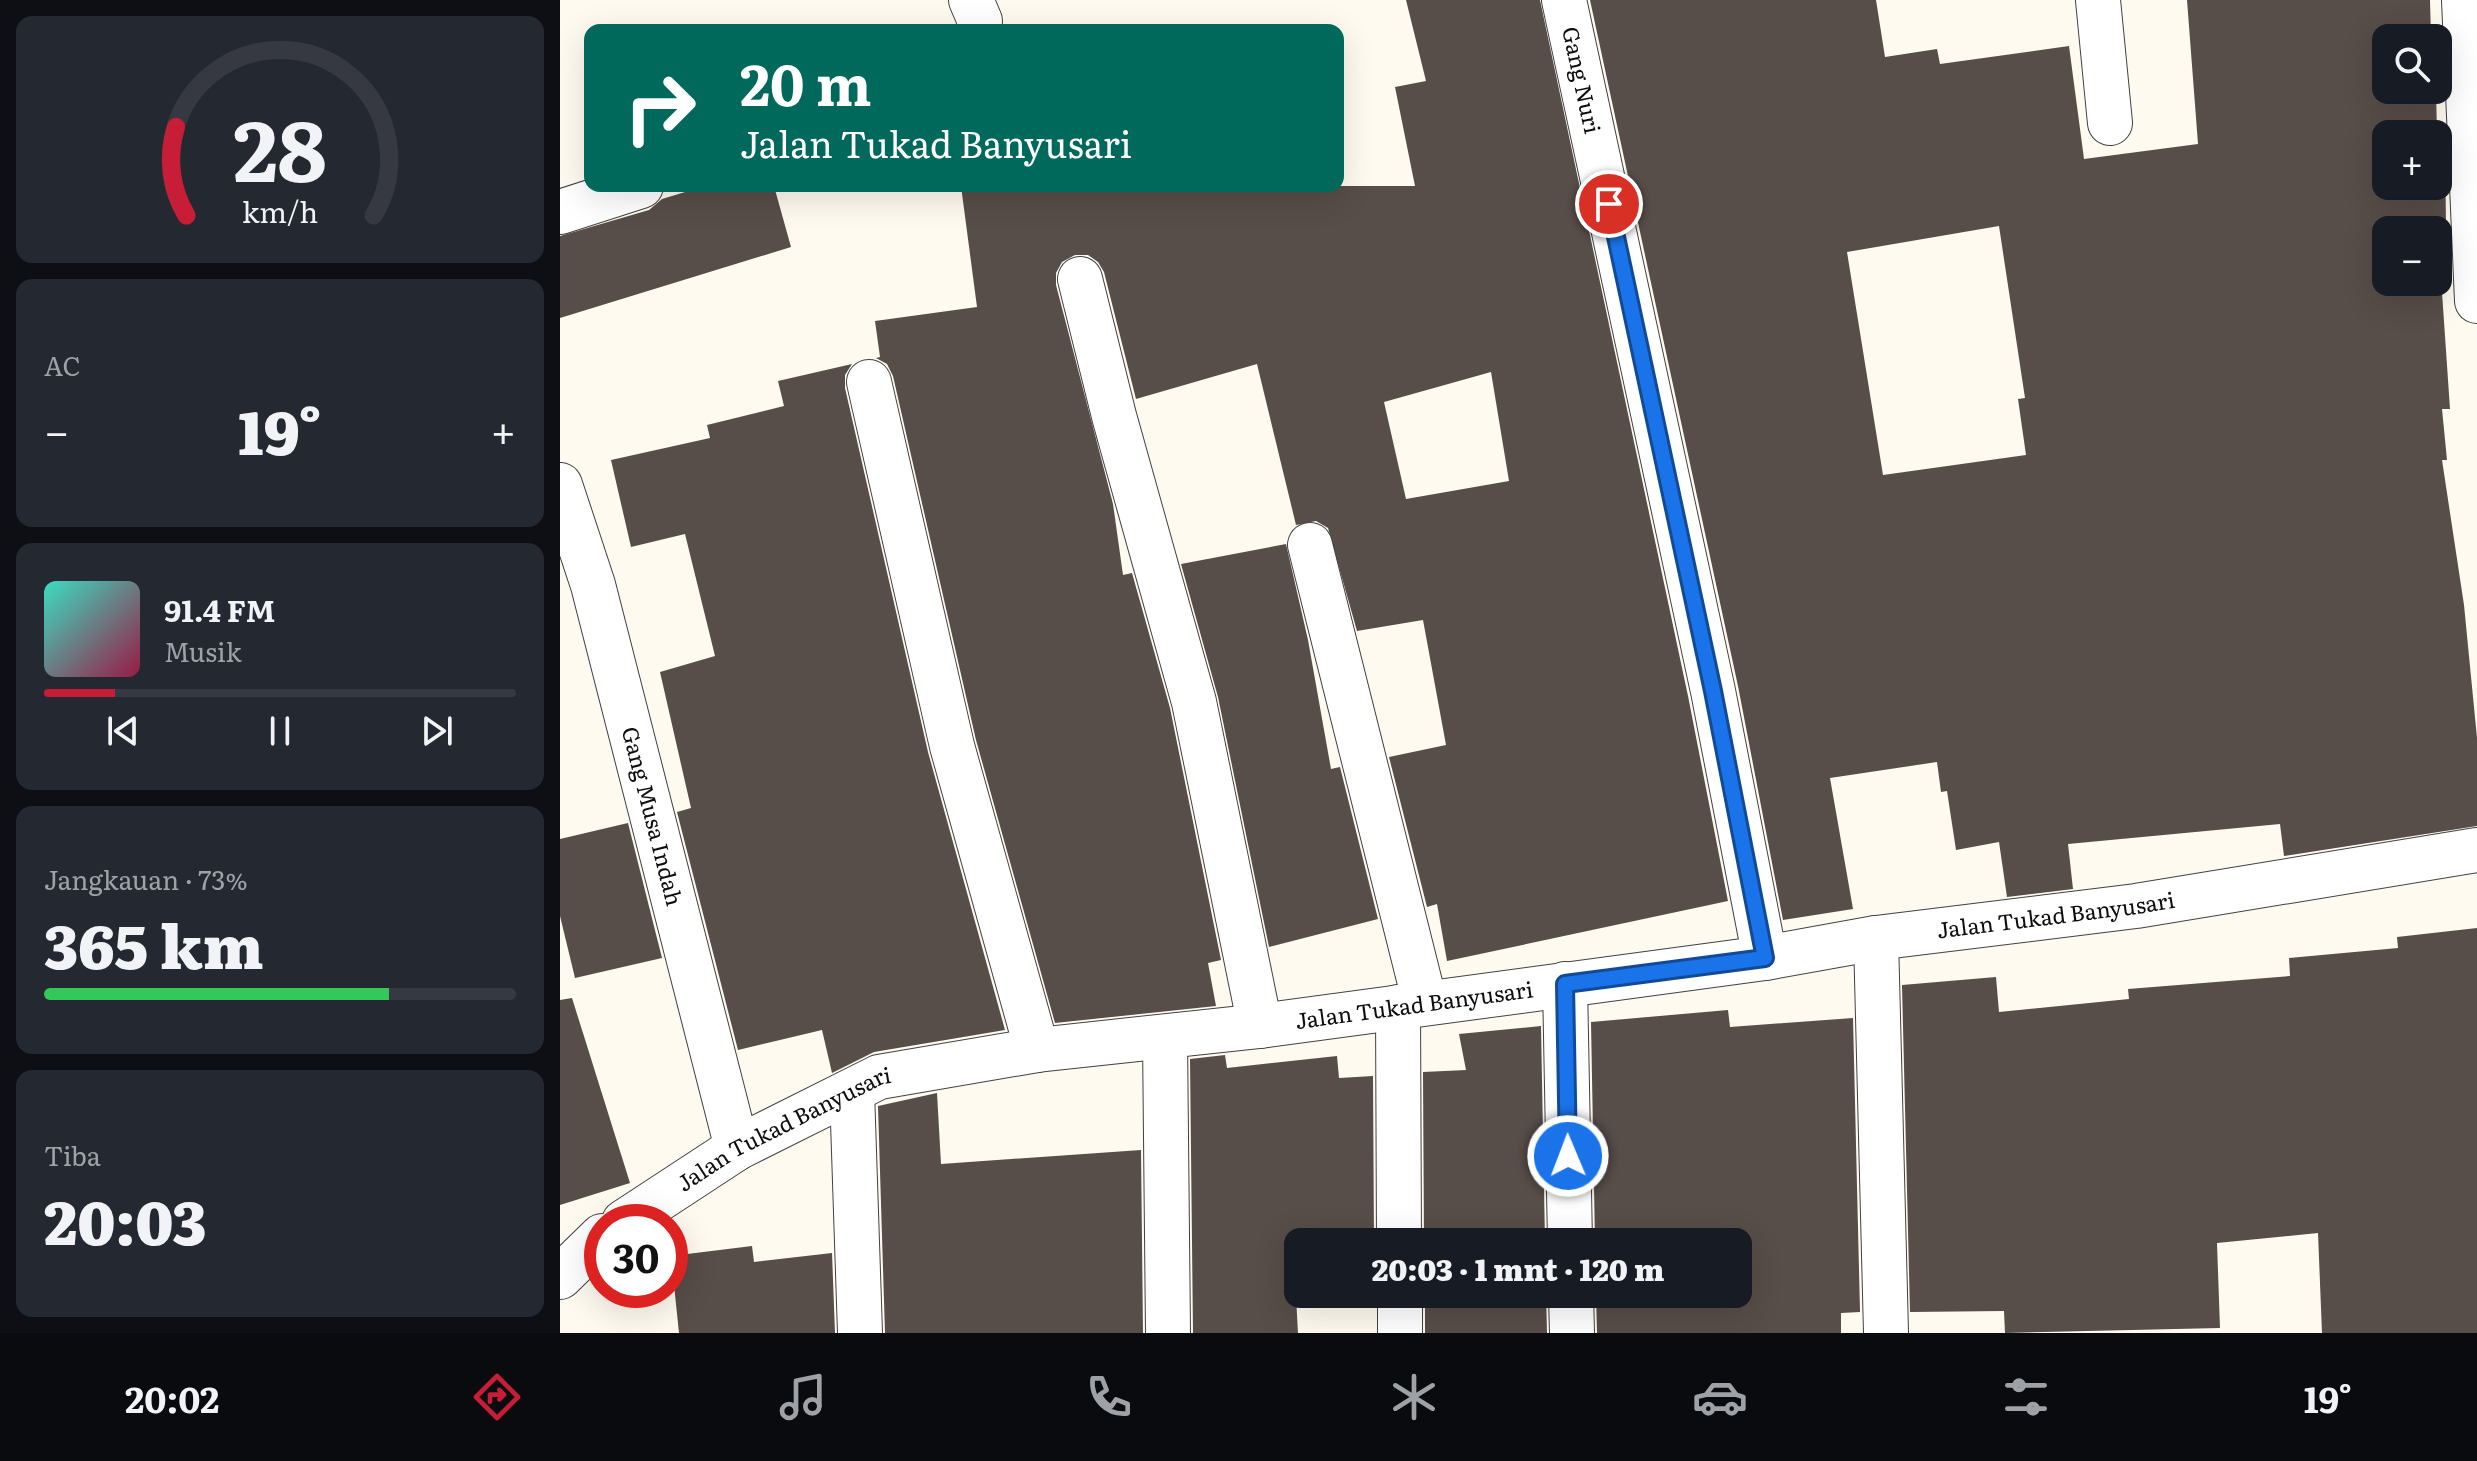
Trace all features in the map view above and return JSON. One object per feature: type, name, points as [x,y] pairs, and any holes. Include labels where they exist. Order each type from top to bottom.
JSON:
[{"type":"street","points":[[971,0],[979,24]]},
{"type":"street","name":"Gang Nuri","points":[[1564,0],[1709,675],[1765,958]]},
{"type":"street","points":[[2098,0],[2110,123]]},
{"type":"street","points":[[2464,0],[2477,301]]},
{"type":"street","points":[[560,212],[622,192]]},
{"type":"street","points":[[1080,279],[1114,416],[1194,702],[1260,1026]]},
{"type":"street","points":[[869,382],[952,746],[1037,1050]]},
{"type":"street","name":"Gang Musa Indah","points":[[560,485],[593,585],[737,1148]]},
{"type":"street","points":[[1310,545],[1411,1005],[1400,1228]]},
{"type":"street","name":"Jalan Tukad Banyusari","points":[[651,1204],[737,1148],[879,1077],[1037,1050],[1260,1026],[1765,958],[1876,938],[2136,906],[2477,850]]},
{"type":"street","points":[[1876,938],[1886,1333]]},
{"type":"street","points":[[1565,984],[1570,1228]]},
{"type":"street","points":[[1165,1038],[1168,1333]]},
{"type":"street","points":[[852,1091],[860,1333]]},
{"type":"street","points":[[560,1277],[584,1254]]},
{"type":"street","points":[[1400,1308],[1400,1333]]},
{"type":"street","points":[[1571,1308],[1572,1333]]},
{"type":"building","points":[[1406,0],[1540,0],[1688,696],[1728,901],[1447,961],[1437,904],[1427,907],[1389,757],[1446,745],[1423,620],[1357,631],[1328,528],[1316,521],[1296,525],[1257,364],[1136,399],[1104,272],[1098,262],[1088,255],[1075,255],[1062,262],[1056,273],[1056,285],[1113,504],[1123,575],[1132,573],[1170,708],[1221,960],[1208,963],[1216,1006],[1055,1023],[976,740],[893,376],[887,364],[876,358],[880,357],[875,321],[977,307],[962,192],[1344,192],[1344,186],[1415,186],[1395,87],[1426,81]],"holes":[[[1491,372],[1509,481],[1406,499],[1384,402]]]},
{"type":"building","points":[[1590,0],[1876,0],[1885,57],[1937,49],[1940,64],[2069,46],[2084,159],[2198,144],[2187,0],[2430,0],[2431,24],[2372,24],[2372,104],[2436,104],[2437,120],[2372,120],[2372,200],[2446,200],[2446,216],[2372,216],[2372,296],[2442,296],[2450,409],[2442,409],[2447,460],[2442,460],[2464,605],[2477,738],[2477,826],[2284,856],[2280,824],[2068,844],[2073,889],[2007,897],[1999,842],[1956,850],[1947,791],[1941,792],[1937,762],[1830,778],[1853,909],[1783,920],[1738,686]],"holes":[[[1999,226],[2025,398],[2018,399],[2026,455],[1883,475],[1847,252]]]},
{"type":"building","points":[[685,192],[776,192],[791,247],[560,318],[560,236],[649,210],[662,199]]},
{"type":"building","points":[[852,364],[845,375],[845,388],[928,752],[1005,1030],[874,1052],[832,1073],[822,1030],[738,1050],[677,812],[691,808],[660,672],[715,656],[685,534],[631,547],[611,460],[710,438],[707,425],[784,406],[778,381]]},
{"type":"building","points":[[1286,544],[1308,640],[1331,769],[1340,767],[1378,919],[1269,947],[1218,697],[1181,564]]},
{"type":"building","points":[[628,823],[662,958],[575,978],[560,916],[560,839]]},
{"type":"building","points":[[2477,928],[2477,1333],[2322,1333],[2318,1233],[2217,1243],[2220,1328],[2005,1333],[2004,1311],[1910,1312],[1902,985],[1996,977],[1999,1012],[2129,999],[2128,989],[2290,976],[2289,958],[2398,948],[2397,937]]},
{"type":"building","points":[[572,998],[630,1183],[560,1205],[560,1000]]},
{"type":"building","points":[[1728,1010],[1730,1027],[1853,1018],[1860,1312],[1841,1313],[1841,1333],[1597,1333],[1596,1308],[1752,1308],[1752,1228],[1595,1228],[1591,1022]]},
{"type":"building","points":[[1541,1026],[1545,1228],[1424,1228],[1423,1072],[1466,1070],[1459,1034]]},
{"type":"building","points":[[1225,1055],[1227,1068],[1337,1056],[1339,1078],[1373,1076],[1374,1228],[1284,1228],[1284,1308],[1297,1308],[1298,1333],[1193,1333],[1190,1059]]},
{"type":"building","points":[[937,1093],[941,1164],[1141,1150],[1143,1333],[885,1333],[878,1106]]},
{"type":"building","points":[[752,1246],[754,1262],[832,1253],[835,1333],[679,1333],[676,1308],[688,1308],[688,1254]]},
{"type":"building","points":[[1425,1308],[1546,1308],[1547,1333],[1425,1333]]},
{"type":"route","points":[[1568,1156],[1565,984],[1765,958],[1713,691],[1609,204]]}]
